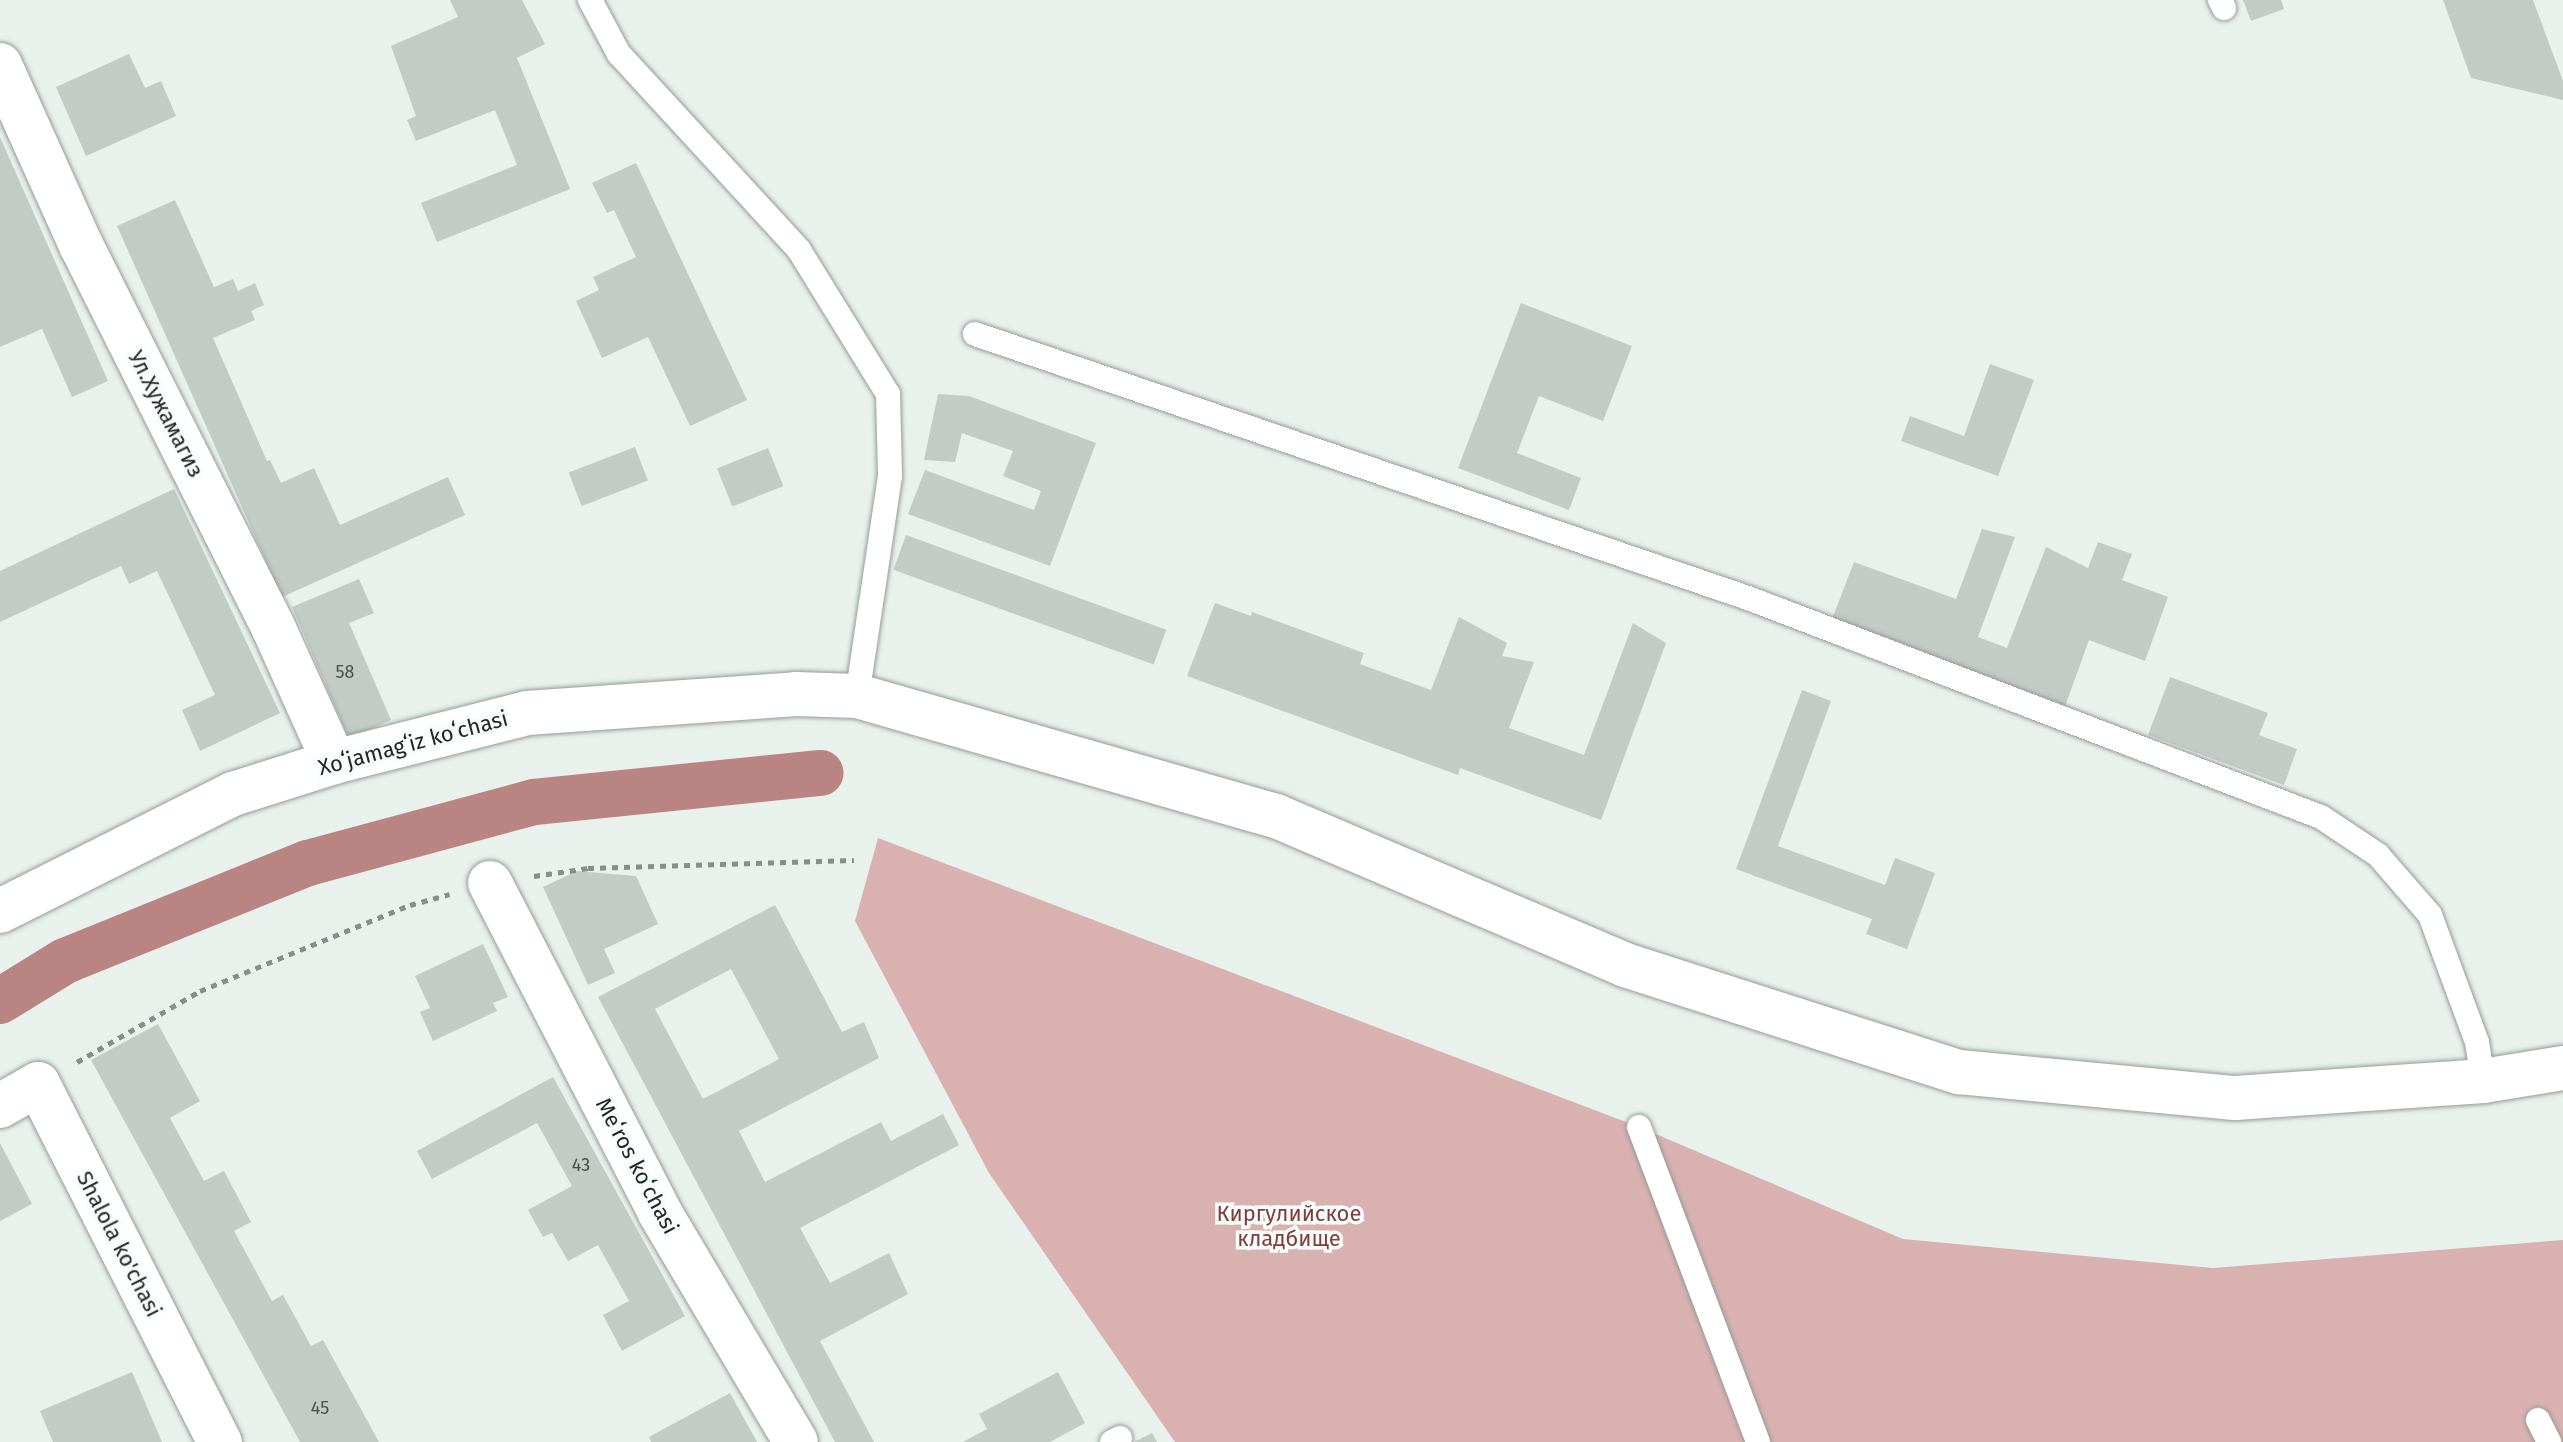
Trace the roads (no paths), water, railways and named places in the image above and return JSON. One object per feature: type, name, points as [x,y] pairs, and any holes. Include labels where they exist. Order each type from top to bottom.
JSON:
[{"type":"street","name":"Ул.Хужамагиз","points":[[0,65],[81,245],[274,629],[334,762]]},
{"type":"street","name":"Xoʻjamagʻiz koʻchasi","points":[[0,911],[233,794],[334,762],[527,713],[796,694],[857,696],[1276,816],[1625,965],[1959,1072],[2235,1098],[2483,1081],[2563,1068]]},
{"type":"street","name":"Meʻros koʻchasi","points":[[490,883],[660,1213],[796,1442]]},
{"type":"street","name":"Shalola ko'chasi","points":[[0,1106],[38,1084],[220,1442]]},
{"type":"lane","points":[[590,0],[619,54],[799,250],[888,394],[890,476],[857,696]]},
{"type":"lane","points":[[975,334],[1748,598],[2321,817],[2378,855],[2430,915],[2477,1042],[2483,1081]]},
{"type":"lane","points":[[1639,1127],[1758,1442]]},
{"type":"waterway","points":[[0,1001],[65,961],[308,863],[534,802],[821,773]]},
{"type":"park label","name":"Киргулийское кладбище","points":[[1289,1226]]}]
